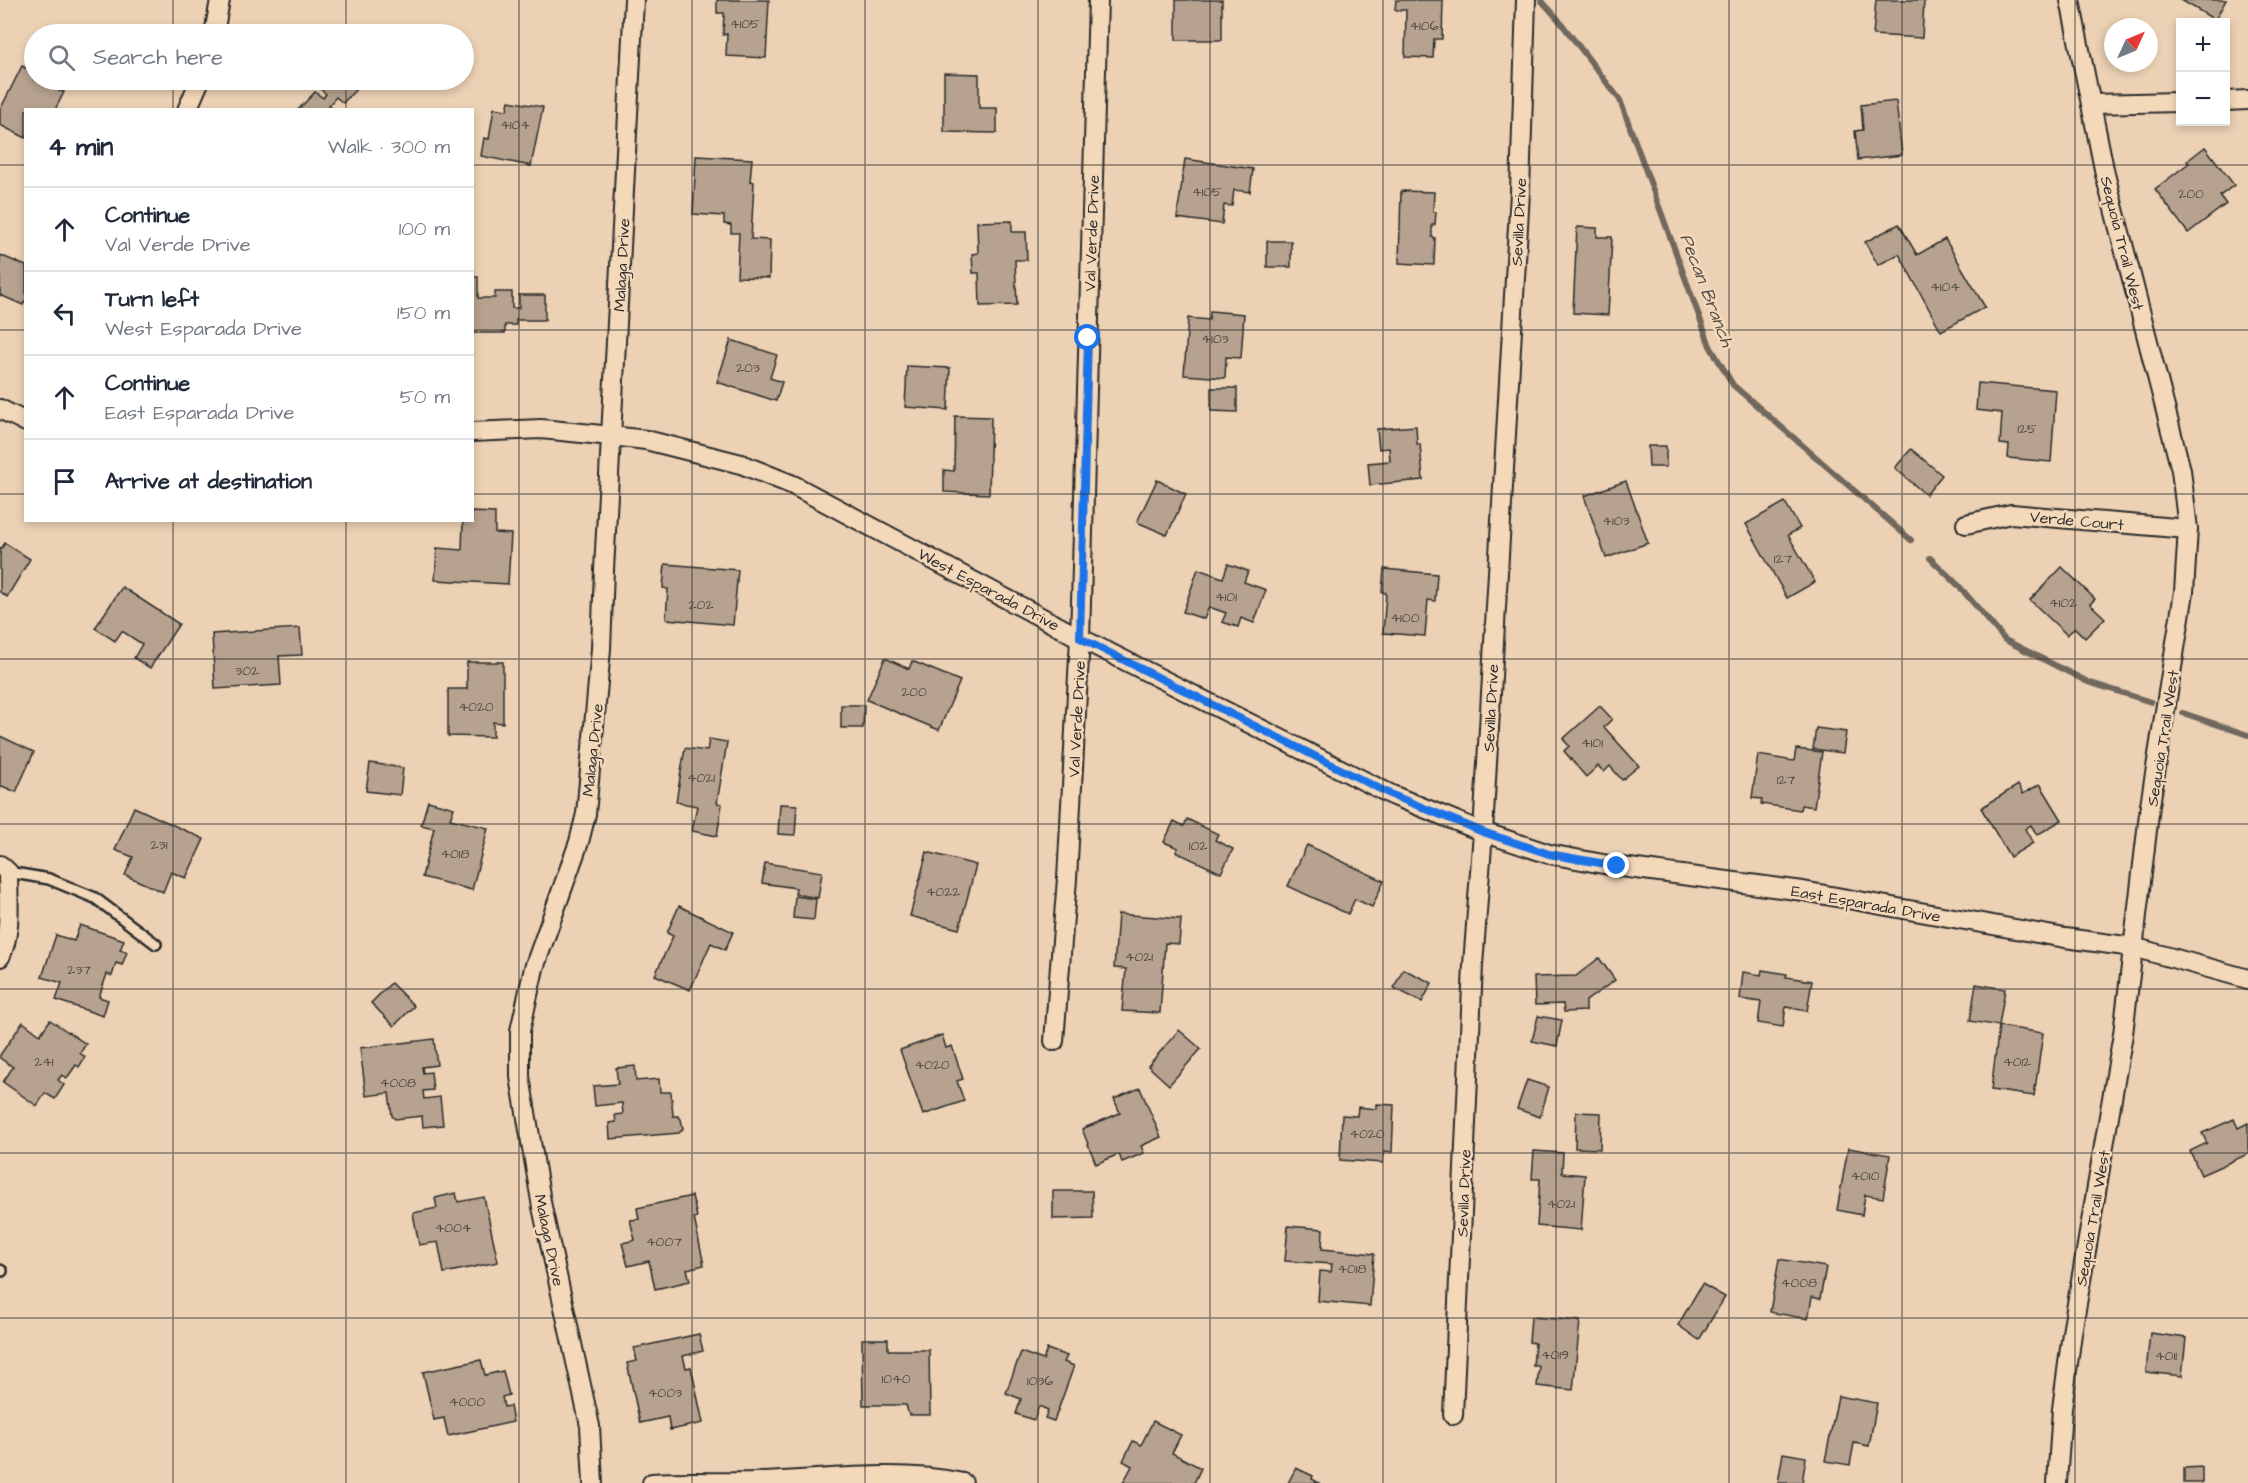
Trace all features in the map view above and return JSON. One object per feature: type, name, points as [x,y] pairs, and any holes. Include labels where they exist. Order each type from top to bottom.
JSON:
[{"type":"street","points":[[216,24],[220,0]]},
{"type":"street","name":"Malaga Drive","points":[[593,1483],[590,1426],[542,1208],[520,1077],[519,1031],[534,968],[579,843],[586,814],[601,649],[634,0]]},
{"type":"street","name":"Val Verde Drive","points":[[1054,1041],[1067,879],[1080,638],[1098,0]]},
{"type":"street","name":"Sevilla Drive","points":[[1453,1415],[1473,965],[1483,832],[1520,192],[1526,0]]},
{"type":"street","name":"Sequoia Trail West","points":[[2057,1483],[2062,1409],[2072,1333],[2123,1034],[2151,805],[2184,592],[2188,529],[2181,470],[2105,174],[2070,0]]},
{"type":"street","points":[[188,108],[196,90]]},
{"type":"street","points":[[2230,100],[2248,100]]},
{"type":"street","points":[[2091,104],[2176,102]]},
{"type":"street","points":[[0,409],[24,421]]},
{"type":"street","name":"West Esparada Drive","points":[[474,432],[541,429],[646,440],[712,455],[766,473],[793,485],[1080,638],[1392,795],[1483,832]]},
{"type":"street","name":"Verde Court","points":[[1966,524],[2011,514],[2188,529]]},
{"type":"street","name":"East Esparada Drive","points":[[1483,832],[1549,854],[1614,866],[1803,891],[2053,936],[2133,947],[2248,979]]},
{"type":"street","points":[[0,957],[4,947],[8,905],[4,868]]},
{"type":"street","points":[[652,1483],[757,1482],[855,1476],[938,1478],[963,1483]]},
{"type":"lane","points":[[4,868],[49,879],[96,898],[156,944]]},
{"type":"building","points":[[717,0],[769,0],[766,58],[726,56],[727,34],[723,35],[724,13],[717,13]]},
{"type":"building","points":[[1176,0],[1222,0],[1222,40],[1176,40]]},
{"type":"building","points":[[1396,0],[1443,0],[1442,39],[1434,39],[1433,58],[1405,57],[1406,10],[1395,10]]},
{"type":"building","points":[[1876,0],[1933,0],[1924,1],[1922,38],[1873,35]]},
{"type":"building","points":[[2181,0],[2226,0],[2216,18],[2212,18]]},
{"type":"building","points":[[22,66],[24,67],[24,90],[64,92],[56,108],[24,108],[24,137],[0,125],[0,110]]},
{"type":"building","points":[[944,73],[979,74],[979,108],[997,108],[997,133],[944,132]]},
{"type":"building","points":[[321,90],[355,90],[343,103],[336,97],[329,105],[331,108],[300,108],[315,92],[323,98],[326,94]]},
{"type":"building","points":[[509,101],[543,107],[531,166],[481,156],[484,138],[489,139],[494,108],[507,110]]},
{"type":"building","points":[[1896,101],[1902,155],[1858,160],[1855,131],[1863,130],[1861,105]]},
{"type":"building","points":[[2205,147],[2234,185],[2220,196],[2226,204],[2188,233],[2155,189],[2189,163],[2187,161]]},
{"type":"building","points":[[696,156],[752,159],[750,181],[754,182],[751,239],[770,240],[769,278],[737,277],[739,233],[731,233],[731,225],[724,224],[724,216],[693,214]]},
{"type":"building","points":[[1185,159],[1253,169],[1250,192],[1234,190],[1232,206],[1224,205],[1222,224],[1177,218]]},
{"type":"building","points":[[1401,191],[1434,192],[1433,212],[1436,212],[1435,225],[1432,225],[1432,237],[1435,238],[1434,265],[1399,263]]},
{"type":"building","points":[[1012,221],[1012,232],[1026,232],[1027,260],[1015,260],[1017,305],[980,306],[979,273],[973,273],[972,254],[978,253],[977,222]]},
{"type":"building","points":[[1899,224],[1917,255],[1945,239],[1985,307],[1941,331],[1899,254],[1878,265],[1865,242]]},
{"type":"building","points":[[1577,227],[1597,228],[1597,237],[1612,237],[1608,315],[1573,313]]},
{"type":"building","points":[[1267,241],[1291,241],[1291,267],[1267,267]]},
{"type":"building","points":[[0,255],[24,265],[24,303],[23,305],[0,295]]},
{"type":"building","points":[[474,277],[478,277],[478,298],[495,298],[495,292],[512,292],[512,308],[519,308],[519,295],[545,295],[545,320],[516,320],[516,325],[505,325],[505,333],[474,333]]},
{"type":"building","points":[[1210,311],[1244,314],[1241,358],[1226,357],[1225,378],[1184,375],[1188,318],[1209,320]]},
{"type":"building","points":[[731,340],[777,355],[770,378],[782,382],[776,401],[717,382]]},
{"type":"building","points":[[907,366],[950,368],[948,410],[905,407]]},
{"type":"building","points":[[1978,383],[2056,390],[2051,462],[2008,458],[2009,445],[2000,444],[2002,413],[1976,410]]},
{"type":"building","points":[[1211,388],[1237,388],[1237,412],[1211,411]]},
{"type":"building","points":[[955,416],[991,417],[989,494],[944,492],[944,470],[954,471]]},
{"type":"building","points":[[1416,426],[1423,480],[1370,485],[1368,463],[1390,461],[1389,448],[1379,449],[1377,429]]},
{"type":"building","points":[[1648,446],[1666,446],[1666,467],[1649,467]]},
{"type":"building","points":[[1911,449],[1942,475],[1926,495],[1895,468]]},
{"type":"building","points":[[1157,480],[1186,494],[1167,535],[1137,522]]},
{"type":"building","points":[[1626,481],[1648,543],[1606,558],[1584,496]]},
{"type":"building","points":[[1785,502],[1800,528],[1788,535],[1815,582],[1787,598],[1746,524]]},
{"type":"building","points":[[474,512],[495,513],[495,533],[511,534],[508,584],[435,580],[437,548],[462,550],[463,522],[474,522]]},
{"type":"building","points":[[5,543],[30,559],[7,597],[0,592],[0,548]]},
{"type":"building","points":[[665,564],[738,570],[733,625],[666,619],[668,589],[663,588]]},
{"type":"building","points":[[1228,564],[1248,571],[1244,582],[1266,590],[1254,623],[1241,618],[1238,627],[1222,622],[1226,613],[1209,607],[1204,619],[1183,612],[1198,569],[1223,578]]},
{"type":"building","points":[[2062,567],[2095,599],[2090,604],[2105,618],[2085,638],[2075,628],[2067,635],[2030,600]]},
{"type":"building","points":[[1384,569],[1437,574],[1435,601],[1428,600],[1425,636],[1383,633],[1386,593],[1382,592]]},
{"type":"building","points":[[122,587],[179,624],[150,668],[134,658],[142,644],[122,631],[115,641],[95,628]]},
{"type":"building","points":[[300,628],[302,655],[279,656],[281,685],[215,689],[212,634]]},
{"type":"building","points":[[885,658],[909,669],[912,661],[960,681],[939,730],[867,700]]},
{"type":"building","points":[[467,662],[503,662],[503,723],[493,722],[493,737],[448,736],[448,689],[467,689]]},
{"type":"building","points":[[841,705],[864,705],[863,728],[841,728]]},
{"type":"building","points":[[1600,706],[1612,719],[1604,727],[1639,766],[1622,780],[1610,766],[1604,772],[1598,766],[1586,777],[1564,751],[1569,746],[1563,739]]},
{"type":"building","points":[[1816,728],[1846,732],[1843,753],[1813,749]]},
{"type":"building","points":[[0,736],[34,752],[16,792],[2,786],[0,789]]},
{"type":"building","points":[[709,739],[727,742],[717,803],[722,804],[717,836],[692,831],[697,806],[676,802],[685,748],[707,751]]},
{"type":"building","points":[[1796,749],[1822,752],[1814,807],[1801,805],[1800,810],[1761,804],[1762,799],[1752,798],[1758,755],[1794,761]]},
{"type":"building","points":[[370,763],[403,768],[400,795],[366,791]]},
{"type":"building","points":[[2040,784],[2062,820],[2037,835],[2031,825],[2025,829],[2033,843],[2010,857],[1981,808],[2018,785],[2023,794]]},
{"type":"building","points":[[428,801],[454,808],[450,819],[488,828],[472,890],[422,877],[434,828],[421,825]]},
{"type":"building","points":[[780,804],[797,805],[795,835],[778,834]]},
{"type":"building","points":[[134,807],[204,839],[186,878],[171,872],[163,892],[125,875],[133,857],[115,850]]},
{"type":"building","points":[[1187,819],[1218,834],[1215,840],[1233,849],[1221,873],[1176,852],[1178,848],[1164,842],[1174,821],[1184,826]]},
{"type":"building","points":[[1307,845],[1384,881],[1372,907],[1355,899],[1348,914],[1288,886]]},
{"type":"building","points":[[927,852],[976,865],[959,929],[910,916]]},
{"type":"building","points":[[765,863],[822,872],[818,898],[795,894],[796,888],[762,883]]},
{"type":"building","points":[[795,896],[816,899],[814,920],[793,918]]},
{"type":"building","points":[[679,906],[733,932],[725,950],[711,943],[690,990],[655,975],[673,936],[667,933]]},
{"type":"building","points":[[1118,914],[1181,919],[1179,944],[1165,943],[1160,1013],[1122,1011],[1126,969],[1114,968]]},
{"type":"building","points":[[80,925],[124,940],[120,950],[127,952],[122,965],[116,963],[112,976],[107,974],[99,997],[108,1000],[103,1016],[56,1000],[62,983],[42,977],[56,935],[74,941]]},
{"type":"building","points":[[1599,958],[1615,980],[1586,1001],[1586,1011],[1564,1012],[1563,1004],[1535,1005],[1534,977],[1576,976]]},
{"type":"building","points":[[1403,969],[1432,983],[1422,1002],[1394,988]]},
{"type":"building","points":[[1762,970],[1812,981],[1807,1011],[1786,1007],[1783,1027],[1758,1023],[1761,1002],[1740,999],[1743,972],[1761,975]]},
{"type":"building","points":[[391,983],[414,1006],[394,1026],[371,1003]]},
{"type":"building","points":[[1976,984],[2005,989],[1999,1026],[1970,1021]]},
{"type":"building","points":[[1538,1016],[1562,1020],[1557,1046],[1532,1041]]},
{"type":"building","points":[[50,1020],[86,1044],[80,1053],[85,1057],[79,1067],[76,1065],[67,1078],[62,1075],[58,1080],[64,1085],[55,1099],[45,1093],[37,1106],[3,1082],[13,1067],[0,1058],[0,1055],[23,1022],[40,1035]]},
{"type":"building","points":[[1999,1026],[2043,1033],[2034,1096],[1991,1090]]},
{"type":"building","points":[[1179,1030],[1201,1049],[1169,1085],[1148,1066]]},
{"type":"building","points":[[942,1035],[946,1048],[952,1046],[963,1079],[957,1081],[964,1101],[923,1115],[900,1050]]},
{"type":"building","points":[[434,1039],[437,1065],[422,1067],[423,1073],[431,1072],[433,1090],[423,1091],[424,1099],[440,1097],[443,1125],[423,1127],[422,1116],[395,1119],[392,1116],[389,1093],[366,1096],[360,1048]]},
{"type":"building","points":[[635,1066],[636,1081],[659,1079],[660,1092],[671,1092],[673,1116],[681,1119],[683,1129],[679,1133],[610,1139],[609,1123],[616,1122],[615,1115],[623,1114],[622,1103],[595,1106],[593,1086],[618,1084],[616,1068]]},
{"type":"building","points":[[1527,1080],[1549,1087],[1540,1117],[1517,1109]]},
{"type":"building","points":[[1140,1088],[1161,1137],[1141,1146],[1144,1153],[1122,1162],[1119,1154],[1096,1164],[1082,1129],[1120,1113],[1114,1099]]},
{"type":"building","points":[[1377,1104],[1394,1105],[1392,1152],[1384,1151],[1383,1163],[1340,1160],[1342,1115],[1357,1116],[1358,1107],[1377,1109]]},
{"type":"building","points":[[1576,1112],[1601,1113],[1600,1149],[1575,1148]]},
{"type":"building","points":[[2234,1119],[2238,1128],[2248,1123],[2248,1154],[2201,1175],[2190,1151],[2207,1143],[2202,1133]]},
{"type":"building","points":[[1848,1148],[1890,1155],[1883,1198],[1865,1195],[1862,1215],[1837,1210]]},
{"type":"building","points":[[1534,1151],[1563,1153],[1562,1173],[1585,1175],[1581,1230],[1537,1226],[1540,1179],[1532,1179]]},
{"type":"building","points":[[1053,1191],[1092,1191],[1093,1218],[1053,1219]]},
{"type":"building","points":[[456,1193],[458,1202],[484,1197],[498,1262],[444,1273],[438,1242],[419,1245],[413,1213],[437,1208],[435,1198]]},
{"type":"building","points":[[692,1196],[704,1265],[687,1269],[690,1281],[655,1289],[649,1261],[628,1266],[622,1243],[635,1240],[630,1220],[639,1219],[637,1208]]},
{"type":"building","points":[[1288,1226],[1323,1229],[1322,1249],[1374,1254],[1370,1306],[1318,1301],[1320,1271],[1331,1272],[1332,1264],[1285,1261]]},
{"type":"building","points":[[1779,1259],[1826,1267],[1820,1299],[1812,1297],[1808,1319],[1770,1312]]},
{"type":"building","points":[[1702,1284],[1725,1297],[1699,1340],[1678,1325]]},
{"type":"building","points":[[1531,1317],[1580,1321],[1573,1390],[1537,1386],[1539,1366],[1533,1366],[1535,1343],[1529,1342]]},
{"type":"building","points":[[2150,1333],[2186,1338],[2182,1376],[2146,1372]]},
{"type":"building","points":[[699,1334],[703,1351],[683,1356],[686,1368],[691,1367],[703,1423],[670,1430],[668,1417],[640,1423],[627,1363],[637,1361],[634,1348]]},
{"type":"building","points":[[862,1339],[888,1339],[888,1350],[929,1350],[930,1415],[909,1415],[906,1405],[863,1405]]},
{"type":"building","points":[[1047,1349],[1067,1356],[1064,1362],[1074,1366],[1054,1421],[1045,1418],[1048,1410],[1039,1406],[1034,1420],[1016,1414],[1021,1399],[1006,1393],[1021,1352],[1043,1360]]},
{"type":"building","points":[[481,1360],[485,1375],[503,1371],[509,1395],[502,1397],[504,1407],[510,1406],[513,1422],[448,1436],[444,1418],[434,1420],[423,1372]]},
{"type":"building","points":[[1838,1396],[1877,1403],[1869,1446],[1854,1443],[1850,1465],[1825,1461]]},
{"type":"building","points":[[1153,1421],[1181,1435],[1172,1453],[1201,1468],[1194,1483],[1123,1483],[1132,1466],[1123,1461],[1133,1441],[1141,1445]]},
{"type":"building","points":[[1783,1453],[1806,1457],[1802,1483],[1778,1483]]},
{"type":"building","points":[[2202,1467],[2202,1483],[2184,1483],[2184,1468]]},
{"type":"building","points":[[1296,1468],[1313,1476],[1312,1479],[1319,1483],[1288,1483]]},
{"type":"waterway","name":"Pecan Branch","points":[[1541,0],[1620,100],[1710,346],[1733,385],[1911,540]]},
{"type":"waterway","name":"Pecan Branch","points":[[1930,558],[1959,586],[2005,640],[2088,682],[2151,702]]},
{"type":"waterway","name":"Pecan Branch","points":[[2183,713],[2248,735]]},
{"type":"route","points":[[1088,338],[1080,638],[1392,795],[1483,832],[1549,854],[1617,866]]}]
